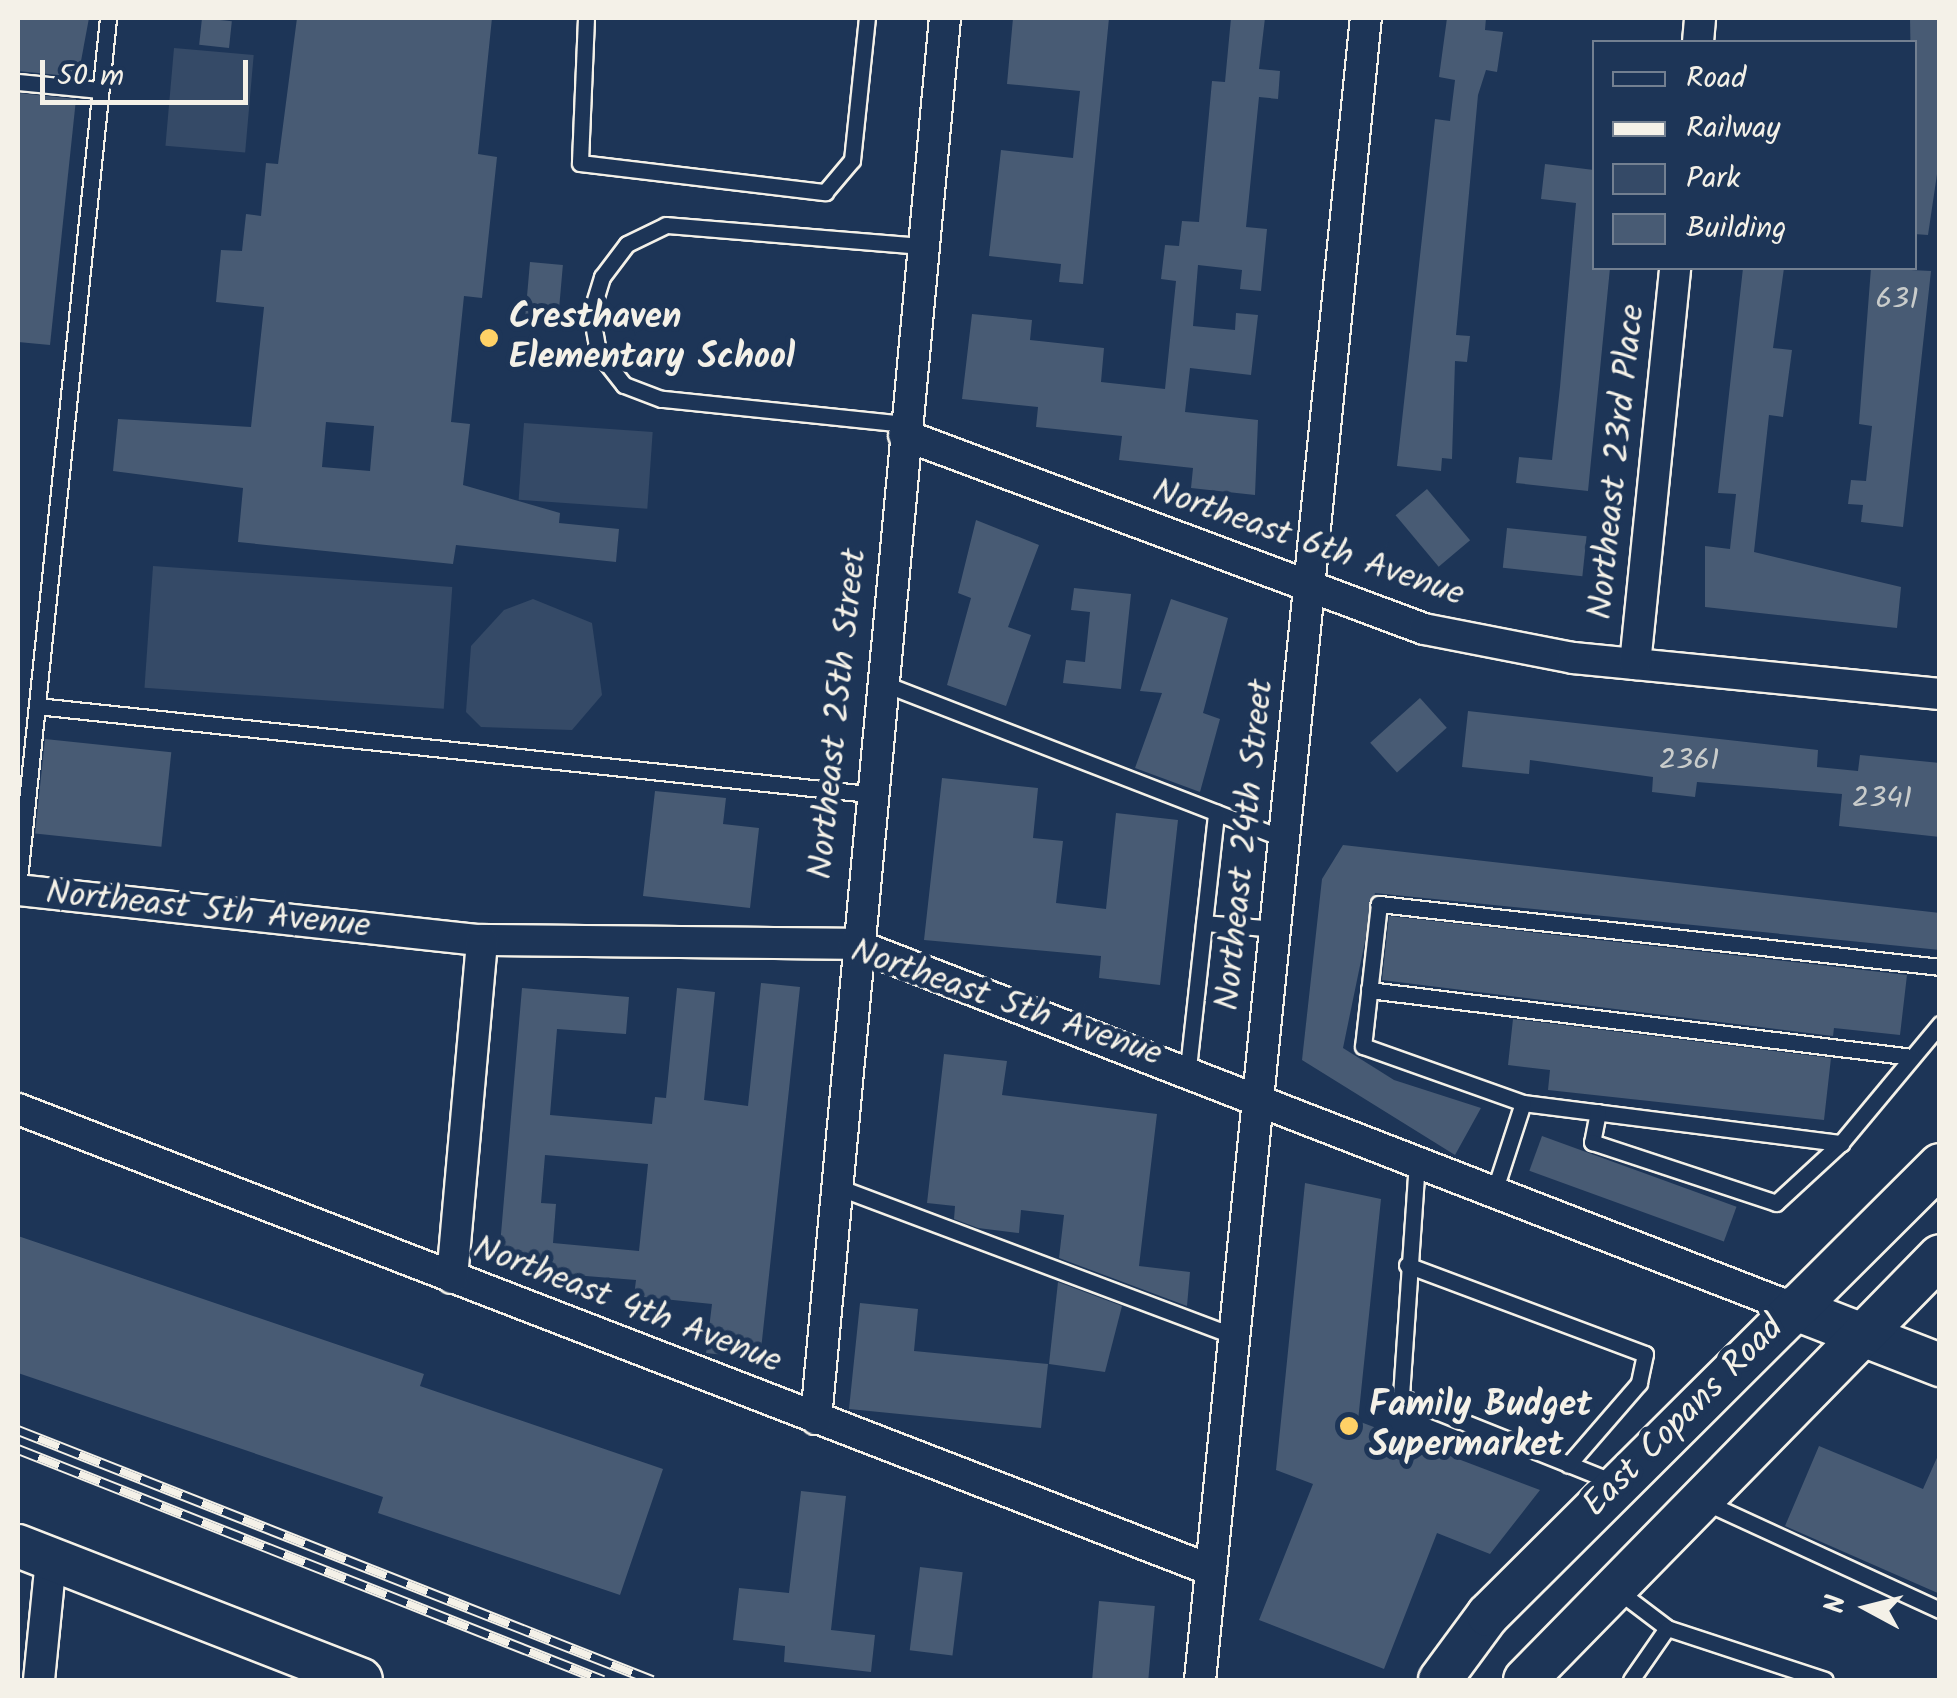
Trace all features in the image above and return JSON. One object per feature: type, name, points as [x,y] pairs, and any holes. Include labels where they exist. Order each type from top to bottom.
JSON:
[{"type":"main road","name":"East Copans Road","points":[[1440,1680],[1488,1615],[1940,1165]]},
{"type":"main road","name":"East Copans Road","points":[[1526,1680],[1612,1584],[1940,1256]]},
{"type":"main road","name":"Northeast 5th Avenue","points":[[1793,1308],[1940,1366]]},
{"type":"main road","points":[[34,1552],[362,1680]]},
{"type":"street","name":"Northeast 25th Street","points":[[816,1419],[854,944],[945,18]]},
{"type":"street","name":"Northeast 24th Street","points":[[1200,1680],[1366,18]]},
{"type":"street","name":"Northeast 23rd Place","points":[[1635,664],[1675,270]]},
{"type":"street","name":"Northeast 6th Avenue","points":[[905,430],[1309,591],[1518,650],[1940,694]]},
{"type":"street","name":"Northeast 5th Avenue","points":[[18,889],[482,940],[854,944],[1258,1094],[1793,1308]]},
{"type":"street","points":[[452,1278],[482,940]]},
{"type":"street","name":"Northeast 4th Avenue","points":[[18,1109],[1211,1570]]},
{"type":"street","points":[[34,1552],[39,1680]]},
{"type":"lane","points":[[18,889],[108,18]]},
{"type":"lane","points":[[586,18],[580,163],[825,192],[852,160],[867,18]]},
{"type":"lane","points":[[18,82],[100,90]]},
{"type":"lane","points":[[905,430],[661,399],[624,385],[598,352],[591,313],[602,277],[627,244],[666,226],[923,246]]},
{"type":"lane","points":[[880,682],[1284,839]]},
{"type":"lane","points":[[36,706],[868,794]]},
{"type":"lane","points":[[1188,1068],[1216,813]]},
{"type":"lane","points":[[1841,1143],[1523,1102],[1363,1046],[1378,904],[1940,967]]},
{"type":"lane","points":[[1204,923],[1275,929]]},
{"type":"lane","points":[[1369,990],[1912,1057]]},
{"type":"lane","points":[[1598,1112],[1592,1142],[1776,1203],[1841,1143],[1940,1024]]},
{"type":"lane","points":[[1494,1188],[1523,1102]]},
{"type":"lane","points":[[1417,1158],[1401,1397],[1617,1484]]},
{"type":"lane","points":[[835,1186],[1234,1336]]},
{"type":"lane","points":[[1407,1265],[1645,1354],[1639,1383],[1568,1465]]},
{"type":"lane","points":[[1698,1497],[1778,1543],[1940,1610]]},
{"type":"lane","points":[[1612,1584],[1667,1628],[1825,1680]]},
{"type":"lane","points":[[1631,1680],[1667,1628]]},
{"type":"green space","points":[[174,48],[254,55],[245,153],[165,146]]},
{"type":"green space","points":[[524,423],[653,432],[647,509],[519,500]]},
{"type":"green space","points":[[153,566],[452,587],[444,709],[144,688]]},
{"type":"green space","points":[[533,599],[592,623],[602,695],[572,730],[481,727],[466,712],[471,646],[504,610]]},
{"type":"building","points":[[18,18],[89,18],[78,77],[18,71]]},
{"type":"building","points":[[202,18],[232,21],[229,48],[199,45]]},
{"type":"building","points":[[297,18],[492,18],[478,154],[497,157],[482,298],[464,296],[451,422],[470,424],[463,485],[560,513],[559,523],[619,529],[616,562],[456,545],[453,564],[238,542],[243,488],[113,471],[118,419],[251,427],[264,307],[216,302],[221,250],[242,251],[246,214],[261,216],[266,163],[278,164]],"holes":[[[326,422],[374,426],[370,471],[322,467]]]},
{"type":"building","points":[[1013,18],[1109,18],[1083,284],[1059,282],[1061,264],[989,256],[1001,150],[1073,158],[1080,91],[1007,84]]},
{"type":"building","points":[[1231,18],[1265,18],[1259,69],[1280,71],[1278,99],[1259,97],[1246,227],[1267,229],[1261,291],[1240,289],[1242,270],[1198,265],[1193,326],[1235,330],[1236,313],[1258,315],[1251,375],[1190,368],[1185,412],[1258,420],[1255,495],[1191,488],[1193,468],[1119,460],[1122,436],[1036,427],[1038,407],[962,399],[972,314],[1032,320],[1030,340],[1104,348],[1101,382],[1165,389],[1176,281],[1161,279],[1165,245],[1179,246],[1182,221],[1199,222],[1212,81],[1225,82]]},
{"type":"building","points":[[1447,18],[1486,18],[1485,30],[1503,32],[1497,72],[1486,70],[1478,95],[1456,335],[1470,336],[1467,362],[1455,361],[1452,459],[1442,458],[1441,471],[1397,466],[1435,119],[1450,121],[1455,80],[1439,77]]},
{"type":"building","points":[[1910,18],[1940,18],[1940,154],[1928,235],[1917,234],[1917,40],[1910,40]]},
{"type":"building","points":[[18,93],[76,99],[50,345],[18,342]]},
{"type":"building","points":[[1545,164],[1592,170],[1592,270],[1610,270],[1588,491],[1516,483],[1519,457],[1552,460],[1560,387],[1576,203],[1541,199]]},
{"type":"building","points":[[530,262],[563,265],[557,327],[525,324]]},
{"type":"building","points":[[1743,270],[1784,270],[1773,348],[1792,350],[1783,417],[1769,415],[1754,552],[1901,587],[1897,628],[1705,607],[1705,546],[1730,549],[1736,494],[1718,493]]},
{"type":"building","points":[[1871,270],[1931,271],[1903,527],[1861,522],[1863,505],[1848,504],[1851,480],[1866,481],[1872,426],[1859,424]]},
{"type":"building","points":[[1427,489],[1470,540],[1439,567],[1396,515]]},
{"type":"building","points":[[976,520],[1039,545],[1008,627],[1031,635],[1006,706],[947,685],[971,598],[958,593]]},
{"type":"building","points":[[1507,528],[1587,536],[1582,576],[1503,568]]},
{"type":"building","points":[[1074,588],[1131,594],[1121,689],[1063,683],[1066,660],[1085,662],[1090,612],[1071,610]]},
{"type":"building","points":[[1171,599],[1228,618],[1203,713],[1220,719],[1200,792],[1135,768],[1162,693],[1140,691]]},
{"type":"building","points":[[1420,698],[1447,728],[1397,773],[1370,743]]},
{"type":"building","points":[[1468,711],[1818,750],[1817,767],[1858,771],[1860,755],[1940,763],[1940,837],[1839,826],[1842,794],[1697,782],[1695,797],[1652,792],[1653,777],[1530,760],[1529,774],[1462,767]]},
{"type":"building","points":[[45,739],[171,752],[161,847],[35,833]]},
{"type":"building","points":[[942,778],[1038,788],[1033,838],[1063,841],[1056,903],[1106,909],[1116,813],[1178,820],[1160,985],[1099,978],[1101,956],[924,940]]},
{"type":"building","points":[[655,791],[726,798],[723,824],[759,828],[750,908],[643,896]]},
{"type":"building","points":[[1343,845],[1940,913],[1940,950],[1375,893],[1343,1048],[1394,1080],[1481,1108],[1455,1155],[1302,1060],[1322,879]]},
{"type":"building","points":[[1389,916],[1907,975],[1900,1035],[1834,1028],[1833,1036],[1382,980]]},
{"type":"building","points":[[761,983],[800,987],[760,1359],[706,1353],[712,1304],[634,1296],[636,1280],[498,1269],[522,988],[629,997],[626,1034],[557,1029],[550,1115],[652,1124],[655,1097],[666,1098],[677,988],[715,992],[704,1100],[748,1106]],"holes":[[[545,1155],[648,1164],[639,1251],[553,1243],[556,1204],[541,1203]]]},
{"type":"building","points":[[1513,1019],[1831,1058],[1824,1120],[1548,1090],[1550,1070],[1508,1065]]},
{"type":"building","points":[[944,1054],[1007,1061],[1002,1095],[1157,1114],[1139,1266],[1190,1272],[1187,1306],[1059,1258],[1064,1215],[1021,1210],[1019,1233],[978,1228],[954,1219],[955,1206],[927,1203]]},
{"type":"building","points":[[1542,1136],[1737,1207],[1724,1242],[1529,1171]]},
{"type":"building","points":[[1305,1183],[1381,1199],[1358,1421],[1540,1490],[1490,1554],[1437,1533],[1384,1669],[1259,1620],[1313,1484],[1276,1470]]},
{"type":"building","points":[[18,1236],[424,1374],[420,1386],[663,1469],[620,1595],[378,1513],[383,1497],[18,1373]]},
{"type":"building","points":[[1058,1282],[1122,1306],[1105,1372],[1049,1364]]},
{"type":"building","points":[[860,1303],[918,1309],[914,1351],[1048,1364],[1041,1428],[849,1409]]},
{"type":"building","points":[[1819,1446],[1923,1489],[1940,1451],[1940,1594],[1785,1526]]},
{"type":"building","points":[[801,1491],[846,1496],[831,1630],[875,1635],[871,1672],[784,1662],[785,1646],[733,1640],[739,1588],[789,1593]]},
{"type":"building","points":[[920,1567],[963,1572],[952,1656],[910,1650]]},
{"type":"building","points":[[1099,1601],[1155,1606],[1148,1680],[1092,1680]]},
{"type":"railway","points":[[18,1430],[652,1680]]},
{"type":"railway","points":[[18,1449],[603,1680]]},
{"type":"place","name":"Cresthaven Elementary School","points":[[489,338]]},
{"type":"place","name":"Family Budget Supermarket","points":[[1349,1426]]}]
